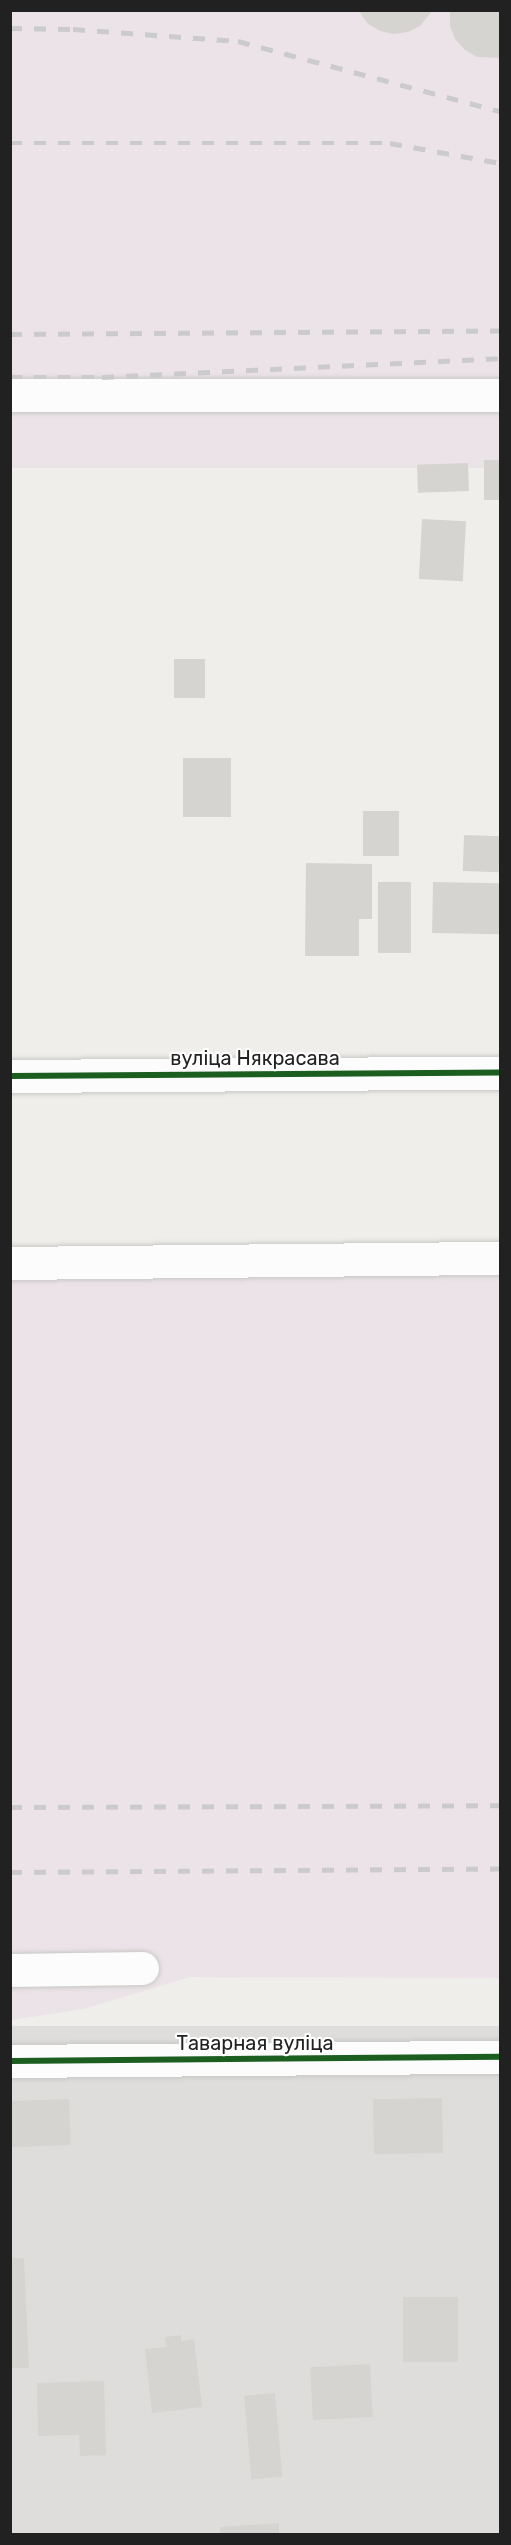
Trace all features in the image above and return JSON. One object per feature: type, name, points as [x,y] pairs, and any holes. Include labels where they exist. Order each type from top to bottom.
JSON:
[{"type":"street","points":[[10,395],[501,395]]},
{"type":"street","name":"вуліца Някрасава","points":[[10,1076],[501,1073]]},
{"type":"street","points":[[10,1263],[501,1258]]},
{"type":"street","points":[[10,1970],[142,1968]]},
{"type":"street","name":"Таварная вуліца","points":[[10,2061],[501,2057]]},
{"type":"shaded area","points":[[10,11],[500,11],[500,468],[10,468]]},
{"type":"shaded area","points":[[500,1252],[500,1978],[190,1977],[84,2009],[11,2020],[10,1258]]},
{"type":"shaded area","points":[[10,2026],[500,2026],[500,2534],[10,2534]]},
{"type":"building","points":[[358,10],[433,10],[420,26],[408,32],[394,34],[380,31],[368,24]]},
{"type":"building","points":[[450,10],[500,10],[500,58],[477,57],[465,50],[455,39],[450,26]]},
{"type":"building","points":[[484,460],[500,460],[500,500],[484,500]]},
{"type":"building","points":[[468,463],[469,491],[418,493],[417,465]]},
{"type":"building","points":[[422,519],[466,521],[463,581],[419,579]]},
{"type":"building","points":[[174,659],[205,659],[205,698],[174,698]]},
{"type":"building","points":[[183,758],[231,758],[231,817],[183,817]]},
{"type":"building","points":[[363,811],[399,811],[399,856],[363,856]]},
{"type":"building","points":[[464,835],[500,836],[499,872],[463,871]]},
{"type":"building","points":[[306,863],[372,864],[372,919],[359,919],[359,956],[305,956]]},
{"type":"building","points":[[378,882],[411,882],[411,953],[378,953]]},
{"type":"building","points":[[433,882],[500,883],[499,934],[432,933]]},
{"type":"building","points":[[442,2098],[443,2153],[374,2154],[373,2099]]},
{"type":"building","points":[[69,2099],[71,2145],[12,2147],[10,2101]]},
{"type":"building","points":[[10,2258],[24,2258],[29,2368],[10,2368]]},
{"type":"building","points":[[403,2297],[458,2297],[458,2362],[403,2362]]},
{"type":"building","points":[[181,2335],[181,2341],[194,2339],[202,2407],[152,2413],[145,2349],[166,2347],[165,2337]]},
{"type":"building","points":[[370,2364],[373,2417],[313,2420],[310,2367]]},
{"type":"building","points":[[104,2381],[106,2455],[80,2456],[79,2435],[38,2436],[37,2383]]},
{"type":"building","points":[[275,2393],[282,2477],[251,2479],[244,2396]]},
{"type":"building","points":[[279,2523],[279,2534],[220,2534],[220,2527]]},
{"type":"railway","points":[[10,28],[73,29],[238,41],[500,111]]},
{"type":"railway","points":[[10,143],[390,143],[500,163]]},
{"type":"railway","points":[[10,334],[500,331]]},
{"type":"railway","points":[[10,377],[102,377],[500,358]]},
{"type":"railway","points":[[10,1807],[500,1805]]},
{"type":"railway","points":[[10,1872],[500,1869]]},
{"type":"cycle path","points":[[10,1076],[500,1073]]},
{"type":"cycle path","points":[[10,2061],[500,2057]]}]
